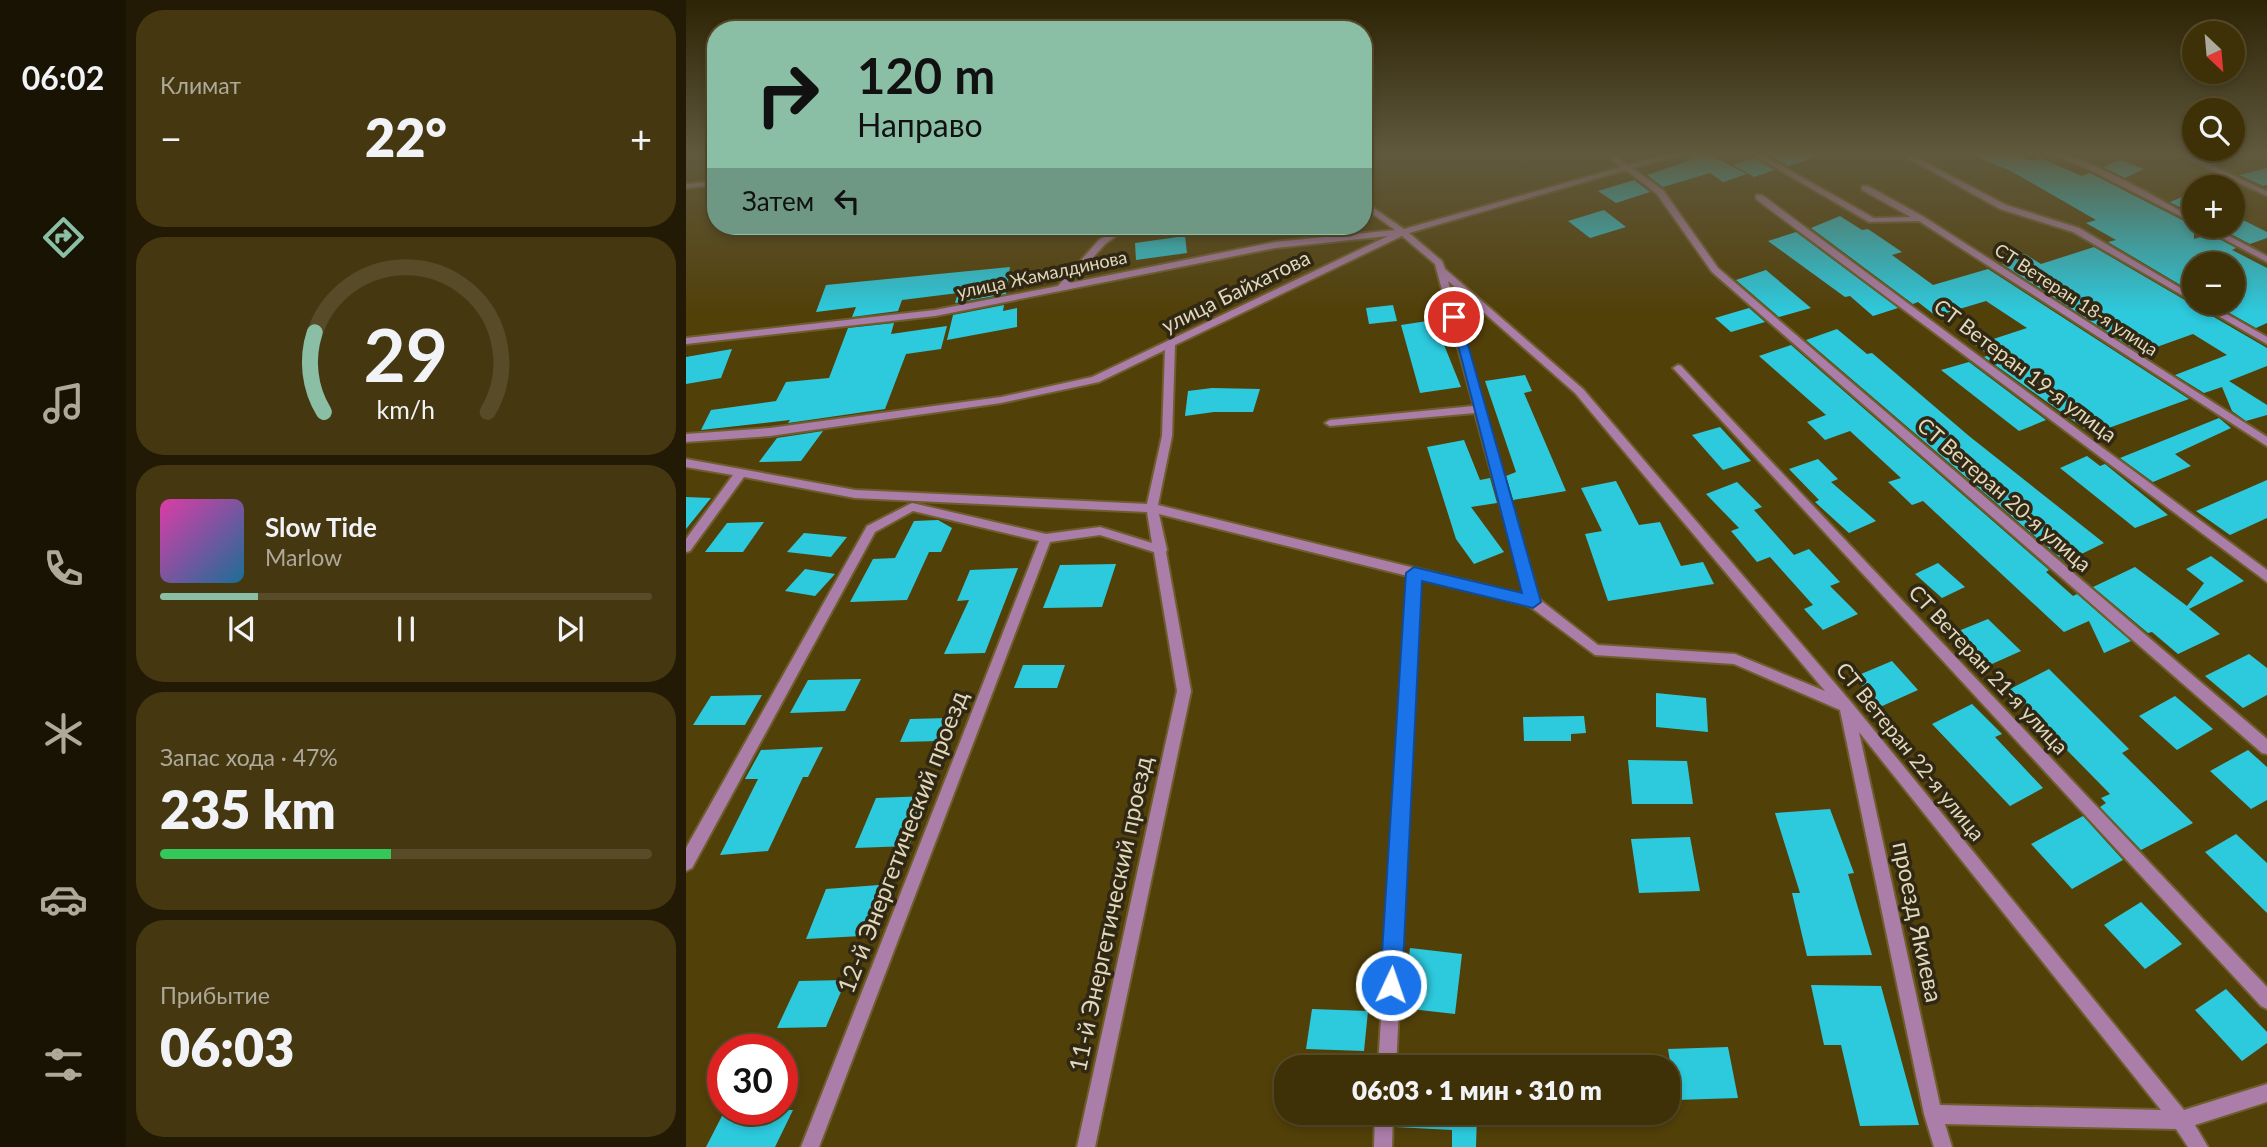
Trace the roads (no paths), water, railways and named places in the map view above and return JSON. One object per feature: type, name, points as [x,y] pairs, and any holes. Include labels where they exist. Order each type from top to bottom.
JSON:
[{"type":"street","points":[[1403,232],[1490,207]]},
{"type":"street","name":"СТ Ветеран 20-я улица","points":[[1670,207],[1715,271],[2267,748]]},
{"type":"street","name":"СТ Ветеран 19-я улица","points":[[1772,207],[2267,577]]},
{"type":"street","points":[[1848,207],[1872,220],[1921,219]]},
{"type":"street","name":"СТ Ветеран 18-я улица","points":[[1898,207],[2267,442]]},
{"type":"street","points":[[2005,207],[2076,230],[2182,292]]},
{"type":"street","points":[[2166,207],[2182,215]]},
{"type":"street","points":[[1372,210],[1439,263],[1533,602]]},
{"type":"street","name":"улица Жамалдинова","points":[[686,341],[935,313],[1275,245],[1403,232]]},
{"type":"street","name":"улица Байхатова","points":[[686,438],[770,432],[1001,400],[1096,380],[1403,232]]},
{"type":"street","points":[[1062,287],[1101,242],[1112,235]]},
{"type":"street","points":[[2227,238],[2267,259]]},
{"type":"street","name":"СТ Ветеран 22-я улица","points":[[1441,270],[1579,391],[1846,706],[2181,1119],[2199,1147]]},
{"type":"street","points":[[2222,315],[2267,341]]},
{"type":"street","points":[[686,463],[855,494],[1046,538],[1100,531],[1161,550],[1152,508],[1167,436],[1170,345]]},
{"type":"street","name":"СТ Ветеран 21-я улица","points":[[1678,368],[2267,1000]]},
{"type":"street","points":[[1330,423],[1480,409]]},
{"type":"street","points":[[686,548],[741,473]]},
{"type":"street","points":[[855,494],[1152,508],[1533,602],[1595,650],[1735,659],[1846,706]]},
{"type":"street","points":[[686,863],[871,529],[912,508]]},
{"type":"street","points":[[1038,554],[1046,538]]},
{"type":"street","name":"11-й Энергетический проезд","points":[[1086,1147],[1184,691],[1161,550]]},
{"type":"street","name":"12-й Энергетический проезд","points":[[810,1147],[1038,554]]},
{"type":"street","points":[[1388,1055],[1414,573]]},
{"type":"street","name":"проезд Якиева","points":[[1846,706],[1933,1114],[1943,1147]]},
{"type":"street","points":[[1933,1114],[2181,1119],[2267,1093]]},
{"type":"street","points":[[1383,1147],[1384,1125]]}]
